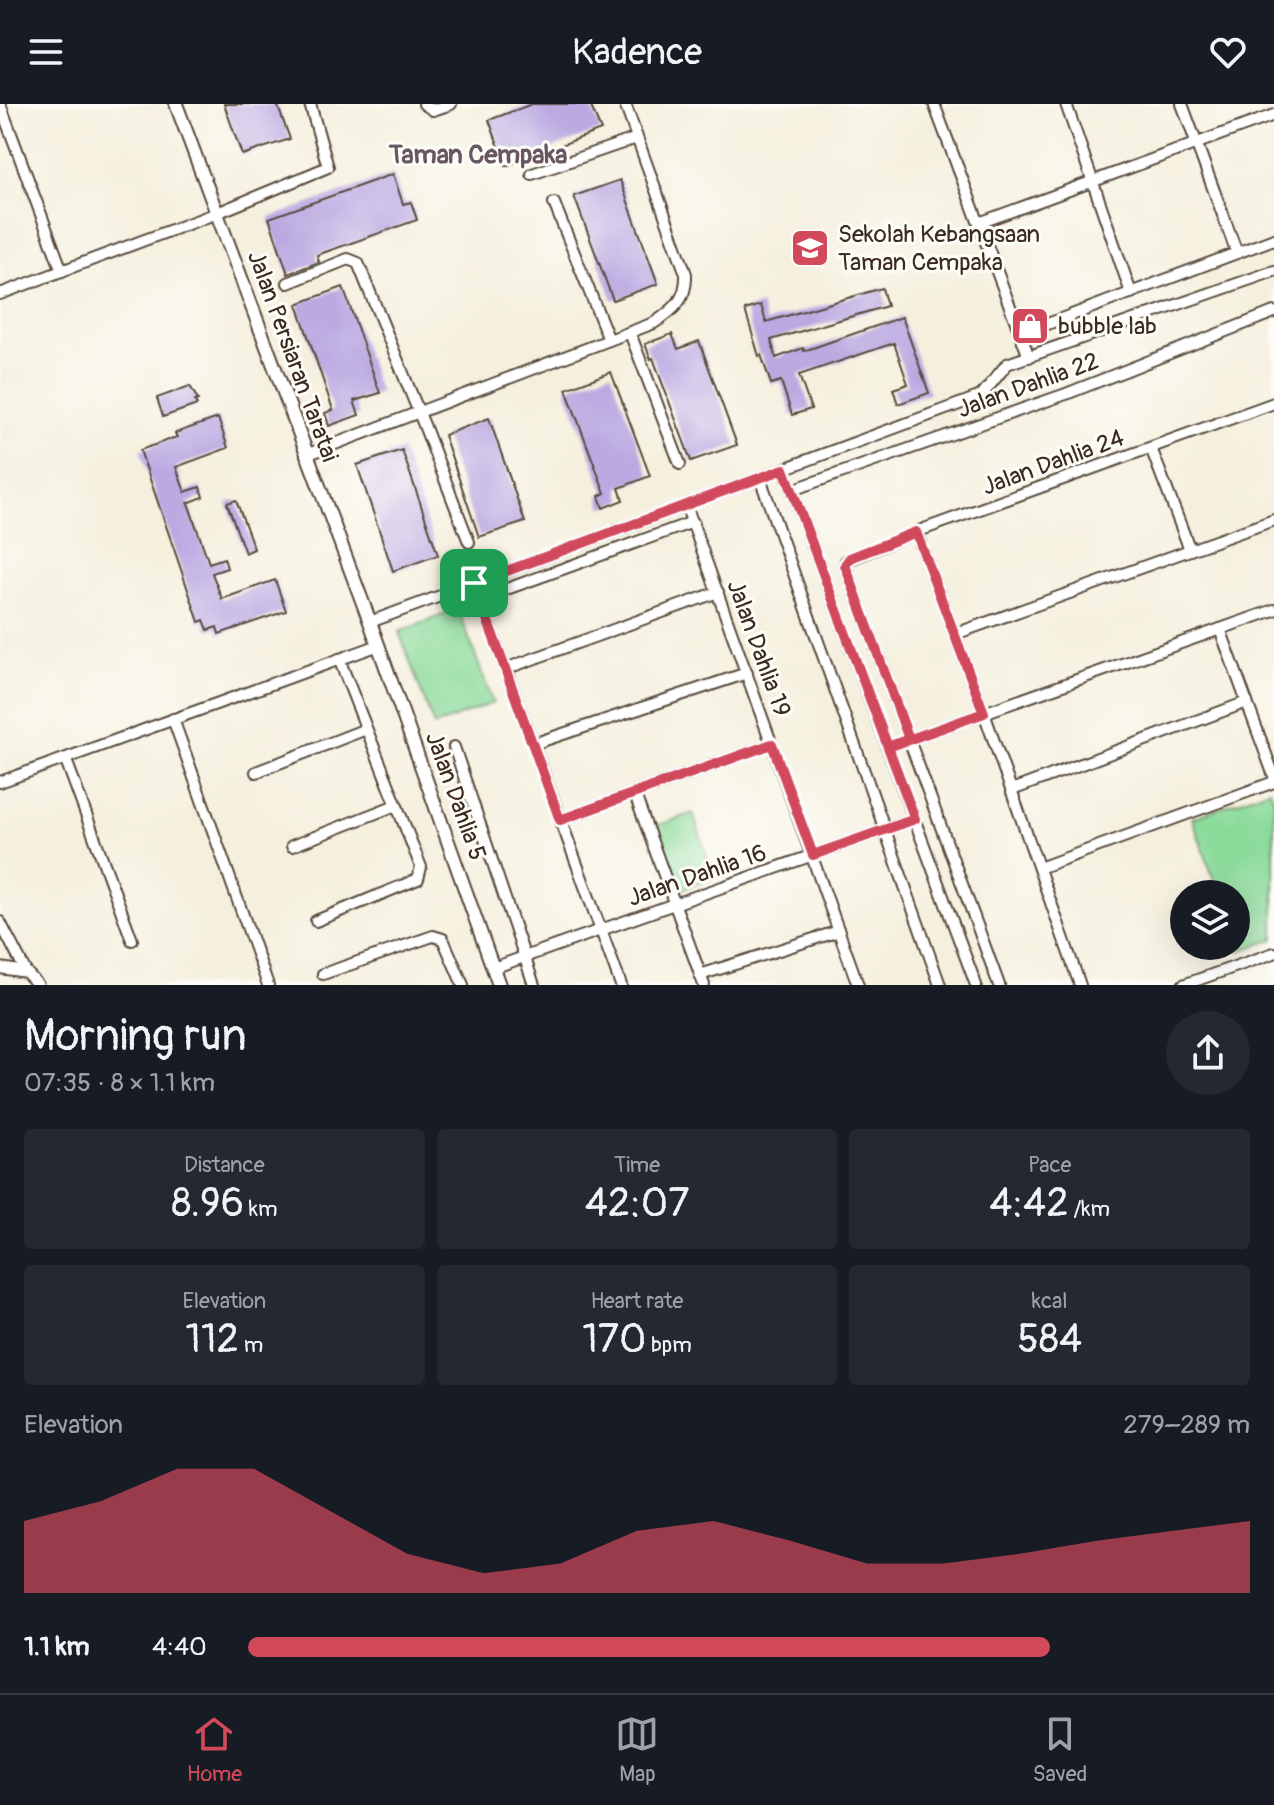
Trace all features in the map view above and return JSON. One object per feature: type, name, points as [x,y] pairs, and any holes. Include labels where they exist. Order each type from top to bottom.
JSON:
[{"type":"street","points":[[0,104],[62,271]]},
{"type":"street","name":"Jalan Persiaran Taratai","points":[[176,104],[370,622]]},
{"type":"street","points":[[0,294],[217,213],[328,167],[310,104]]},
{"type":"street","points":[[424,104],[433,110],[451,104]]},
{"type":"street","points":[[306,455],[630,333],[672,311],[682,299],[687,284],[686,274],[625,104]]},
{"type":"street","points":[[934,104],[1029,357]]},
{"type":"street","points":[[1066,104],[1131,293]]},
{"type":"street","points":[[1182,104],[1237,253]]},
{"type":"street","points":[[979,223],[1274,115]]},
{"type":"street","points":[[532,174],[637,138]]},
{"type":"street","points":[[554,203],[609,340]]},
{"type":"street","points":[[1021,334],[1274,239]]},
{"type":"street","points":[[288,283],[348,259],[358,263],[469,542]]},
{"type":"street","points":[[370,622],[981,396],[1007,364],[1274,271]]},
{"type":"street","name":"Jalan Dahlia 22","points":[[792,490],[1066,394],[1274,312]]},
{"type":"street","points":[[630,333],[680,464]]},
{"type":"street","name":"Jalan Dahlia 24","points":[[909,739],[846,561],[916,532],[1274,403]]},
{"type":"street","points":[[1151,448],[1190,550]]},
{"type":"street","points":[[784,469],[976,985]]},
{"type":"street","points":[[760,478],[940,985]]},
{"type":"street","name":"Jalan Dahlia 19","points":[[686,505],[858,985]]},
{"type":"street","points":[[955,634],[1274,520]]},
{"type":"street","points":[[479,599],[693,522]]},
{"type":"street","points":[[916,532],[1012,790],[1080,985]]},
{"type":"street","points":[[474,583],[621,985]]},
{"type":"street","points":[[505,669],[718,592]]},
{"type":"street","points":[[888,747],[1274,610]]},
{"type":"street","name":"Jalan Dahlia 5","points":[[370,622],[499,985]]},
{"type":"street","points":[[1039,868],[1274,779],[1220,629]]},
{"type":"street","points":[[0,782],[379,645]]},
{"type":"street","points":[[316,921],[418,879],[421,867],[339,659]]},
{"type":"street","points":[[533,744],[747,673]]},
{"type":"street","points":[[1012,790],[1247,702]]},
{"type":"street","points":[[173,719],[268,985]]},
{"type":"street","points":[[256,772],[366,729]]},
{"type":"street","points":[[909,739],[999,985]]},
{"type":"street","points":[[560,820],[772,744]]},
{"type":"street","points":[[454,747],[534,985]]},
{"type":"street","points":[[66,760],[132,940]]},
{"type":"street","points":[[635,795],[702,980],[839,931]]},
{"type":"street","points":[[292,846],[396,805]]},
{"type":"street","name":"Jalan Dahlia 16","points":[[493,968],[915,819]]},
{"type":"street","points":[[0,922],[26,972],[38,985]]},
{"type":"street","points":[[323,974],[433,936],[443,939],[463,985]]},
{"type":"street","points":[[1183,985],[1274,953]]},
{"type":"street","points":[[0,968],[26,972]]},
{"type":"green space","points":[[458,609],[493,703],[434,726],[399,632]]},
{"type":"green space","points":[[1270,789],[1274,801],[1274,939],[1250,947],[1250,880],[1214,880],[1192,818]]},
{"type":"green space","points":[[693,813],[714,878],[677,891],[656,826]]},
{"type":"building","points":[[224,104],[277,104],[290,139],[242,155]]},
{"type":"building","points":[[532,104],[590,104],[601,130],[506,166],[489,120]]},
{"type":"building","points":[[393,174],[403,204],[411,202],[417,220],[317,255],[319,262],[288,274],[269,218]]},
{"type":"building","points":[[620,180],[658,284],[613,300],[574,196]]},
{"type":"building","points":[[343,287],[380,393],[354,401],[359,415],[329,426],[325,413],[333,410],[297,304]]},
{"type":"building","points":[[882,288],[887,306],[771,340],[776,358],[902,317],[929,393],[898,404],[893,389],[908,384],[894,343],[799,375],[811,409],[792,415],[781,381],[771,384],[745,310],[761,305],[766,322]]},
{"type":"building","points":[[672,334],[678,349],[699,341],[737,445],[691,461],[645,344]]},
{"type":"building","points":[[611,372],[650,476],[619,488],[623,500],[603,508],[599,496],[605,493],[566,389]]},
{"type":"building","points":[[190,386],[198,400],[195,401],[197,405],[163,417],[157,398]]},
{"type":"building","points":[[218,418],[228,448],[176,467],[185,492],[200,487],[203,497],[188,503],[209,563],[224,558],[227,568],[212,573],[222,599],[275,580],[286,611],[219,634],[217,627],[208,630],[204,620],[199,622],[140,450],[177,437],[175,433]]},
{"type":"building","points":[[489,418],[525,522],[479,537],[444,435]]},
{"type":"building","points":[[402,450],[438,555],[393,571],[357,465]]},
{"type":"building","points":[[236,500],[254,549],[245,553],[227,503]]},
{"type":"place","name":"Sekolah Kebangsaan Taman Cempaka","points":[[810,248]]},
{"type":"place","name":"bubble lab","points":[[1030,326]]},
{"type":"district","name":"Taman Cempaka","points":[[478,154]]},
{"type":"route","points":[[474,583],[560,820],[772,744],[813,855],[915,819],[888,747],[909,739],[845,565],[850,558],[916,532],[984,713],[888,747],[784,469],[474,583]]}]
